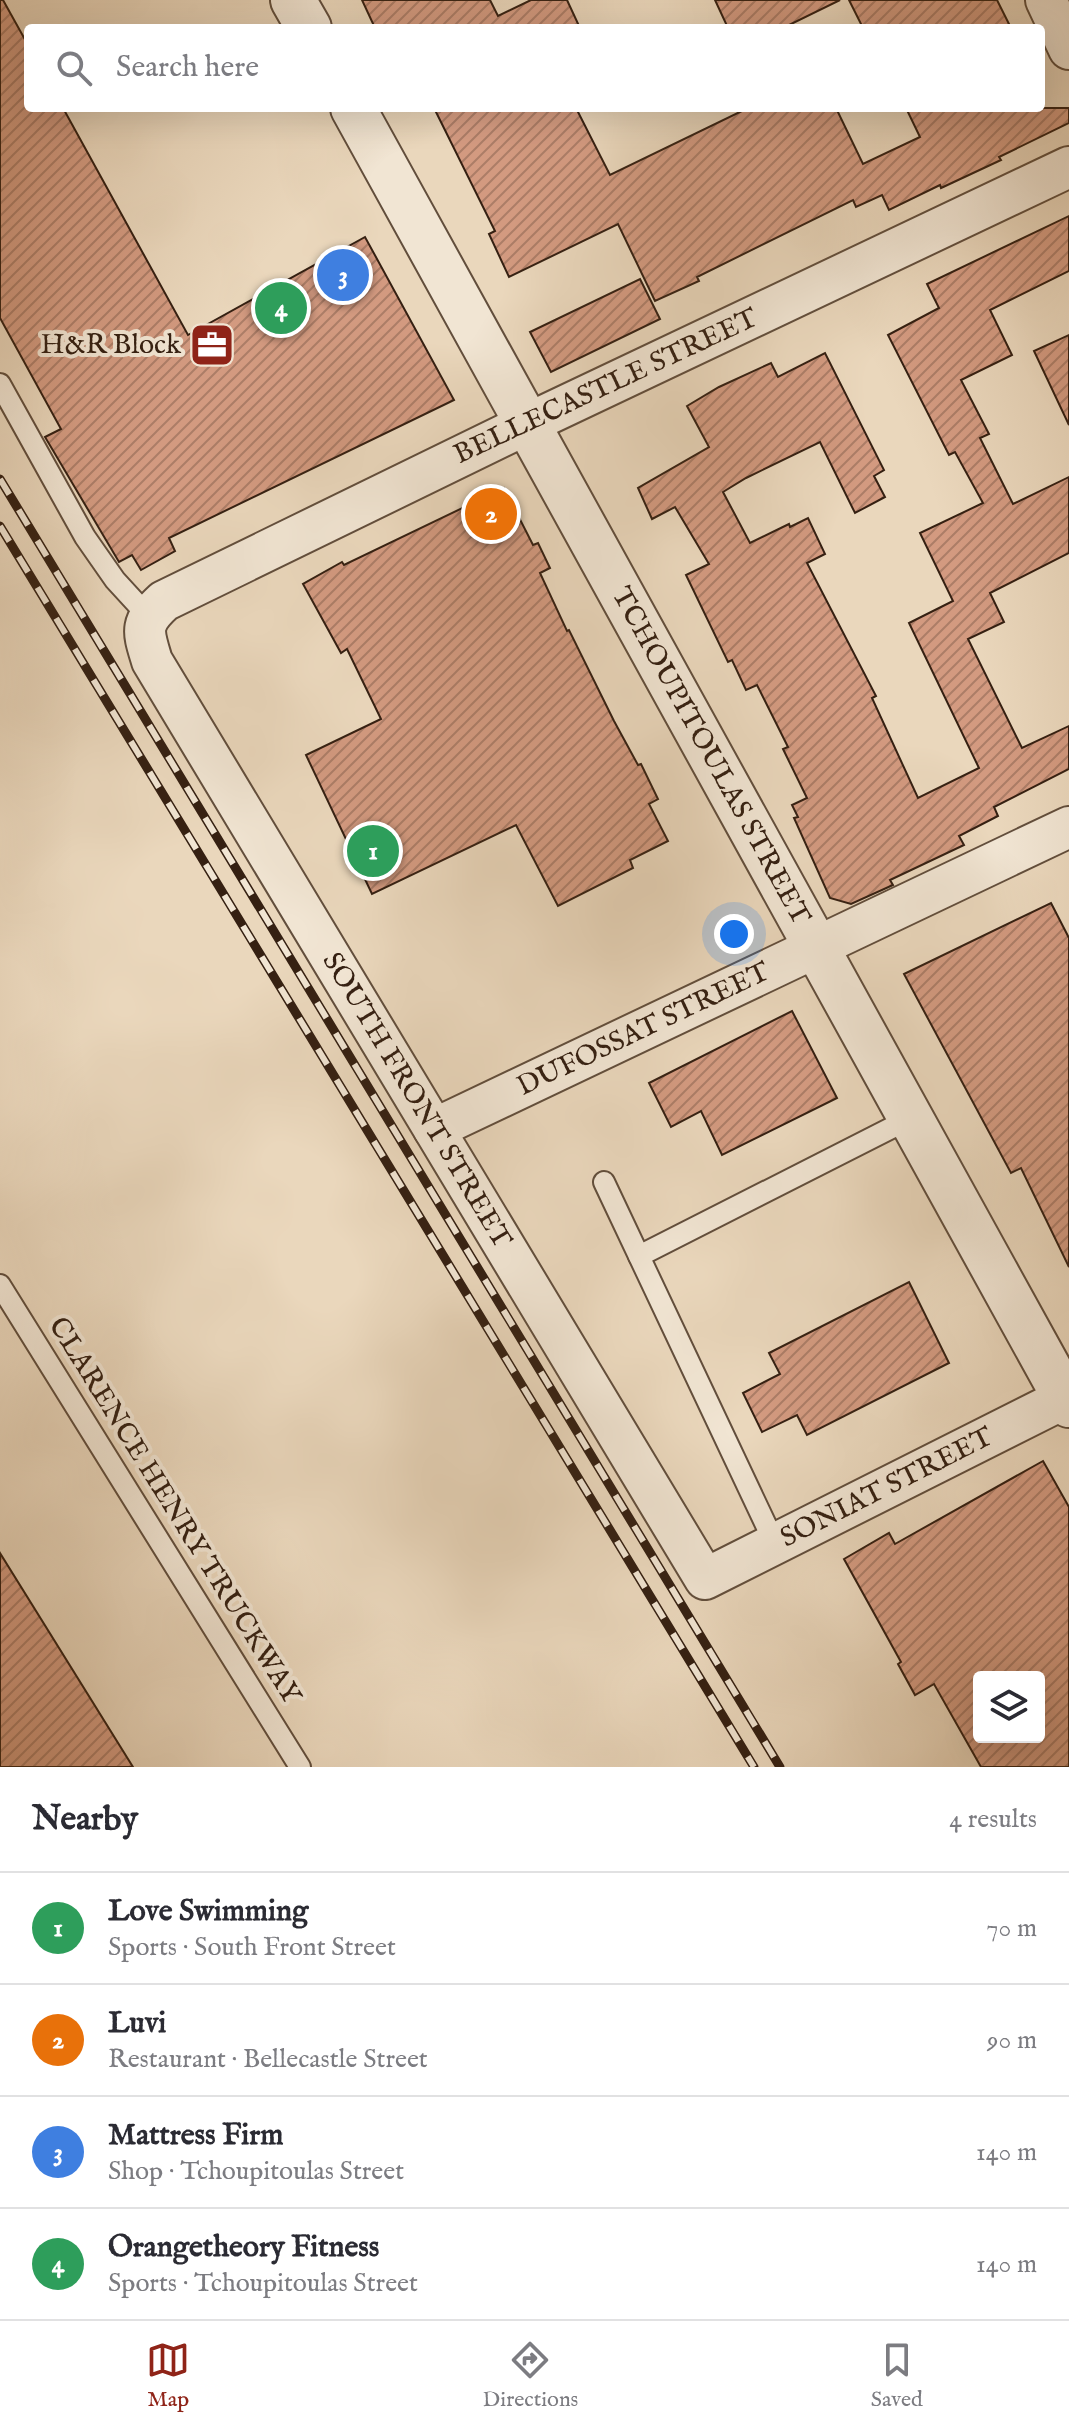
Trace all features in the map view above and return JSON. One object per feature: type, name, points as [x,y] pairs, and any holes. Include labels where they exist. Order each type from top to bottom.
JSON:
[{"type":"street","points":[[293,0],[307,24]]},
{"type":"street","points":[[1046,0],[1069,49]]},
{"type":"street","name":"TCHOUPITOULAS STREET","points":[[355,112],[909,1119],[1068,1399]]},
{"type":"street","name":"BELLECASTLE STREET","points":[[148,616],[164,601],[527,424],[1069,167]]},
{"type":"street","name":"SOUTH FRONT STREET","points":[[148,616],[144,636],[152,661],[705,1579]]},
{"type":"street","name":"DUFOSSAT STREET","points":[[434,1129],[1069,827]]},
{"type":"street","name":"SONIAT STREET","points":[[705,1579],[1068,1399]]},
{"type":"lane","points":[[0,384],[85,537],[115,580],[148,616]]},
{"type":"lane","points":[[639,1256],[909,1119]]},
{"type":"lane","points":[[604,1182],[775,1544]]},
{"type":"lane","name":"CLARENCE HENRY TRUCKWAY","points":[[0,1285],[300,1767]]},
{"type":"building","points":[[0,0],[3,0],[24,38],[24,112],[65,112],[188,335],[365,237],[454,400],[169,538],[175,551],[141,570],[132,555],[119,562],[45,437],[61,429],[0,318]]},
{"type":"building","points":[[362,0],[490,0],[498,16],[531,0],[567,0],[578,24],[373,24]]},
{"type":"building","points":[[715,0],[840,0],[791,24],[726,24]]},
{"type":"building","points":[[849,0],[997,0],[1009,24],[861,24]]},
{"type":"building","points":[[1045,108],[1069,108],[1069,123],[941,188],[940,185],[889,210],[882,195],[856,207],[853,200],[655,301],[618,224],[509,277],[489,234],[495,231],[436,112],[578,112],[610,175],[740,112],[838,112],[863,164],[920,137],[908,112],[1045,112]]},
{"type":"building","points":[[1069,216],[1069,271],[990,310],[1012,355],[961,380],[989,434],[980,438],[1013,504],[1069,477],[1069,553],[990,593],[1004,622],[968,639],[1022,748],[1069,726],[1069,769],[994,807],[998,816],[959,836],[964,845],[890,880],[893,885],[851,904],[830,898],[794,818],[798,817],[792,805],[807,798],[783,749],[788,747],[757,685],[746,690],[732,660],[728,662],[686,575],[709,564],[675,507],[652,519],[638,488],[709,447],[687,406],[771,363],[778,377],[825,353],[884,470],[874,476],[885,497],[855,513],[820,442],[723,492],[750,543],[808,518],[825,554],[807,563],[876,696],[872,698],[918,798],[979,768],[909,623],[953,601],[920,533],[983,503],[955,452],[949,455],[888,335],[939,308],[927,284]]},
{"type":"building","points":[[640,279],[660,319],[551,372],[530,332]]},
{"type":"building","points":[[1069,335],[1069,425],[1034,351]]},
{"type":"building","points":[[504,488],[533,545],[538,543],[550,568],[540,573],[567,631],[658,799],[649,804],[668,841],[630,860],[633,868],[558,906],[516,825],[372,894],[306,755],[381,719],[347,649],[341,653],[303,584],[342,562],[344,565]]},
{"type":"building","points":[[1051,903],[1069,938],[1069,1267],[1021,1168],[1011,1173],[904,974]]},
{"type":"building","points":[[792,1011],[837,1098],[722,1155],[701,1111],[671,1127],[649,1083]]},
{"type":"building","points":[[909,1282],[949,1363],[807,1435],[797,1415],[762,1432],[743,1393],[780,1374],[769,1353]]},
{"type":"building","points":[[1043,1461],[1069,1507],[1069,1767],[981,1767],[934,1684],[915,1695],[898,1664],[901,1662],[844,1559],[889,1533],[895,1544]]},
{"type":"building","points":[[0,1553],[133,1767],[0,1767]]},
{"type":"railway","points":[[0,479],[780,1767]]},
{"type":"railway","points":[[0,526],[754,1767]]},
{"type":"place","name":"Mattress Firm","points":[[343,275]]},
{"type":"place","name":"Orangetheory Fitness","points":[[281,308]]},
{"type":"place","name":"H&R Block","points":[[212,345]]},
{"type":"place","name":"Luvi","points":[[491,514]]},
{"type":"place","name":"Love Swimming","points":[[373,851]]}]
